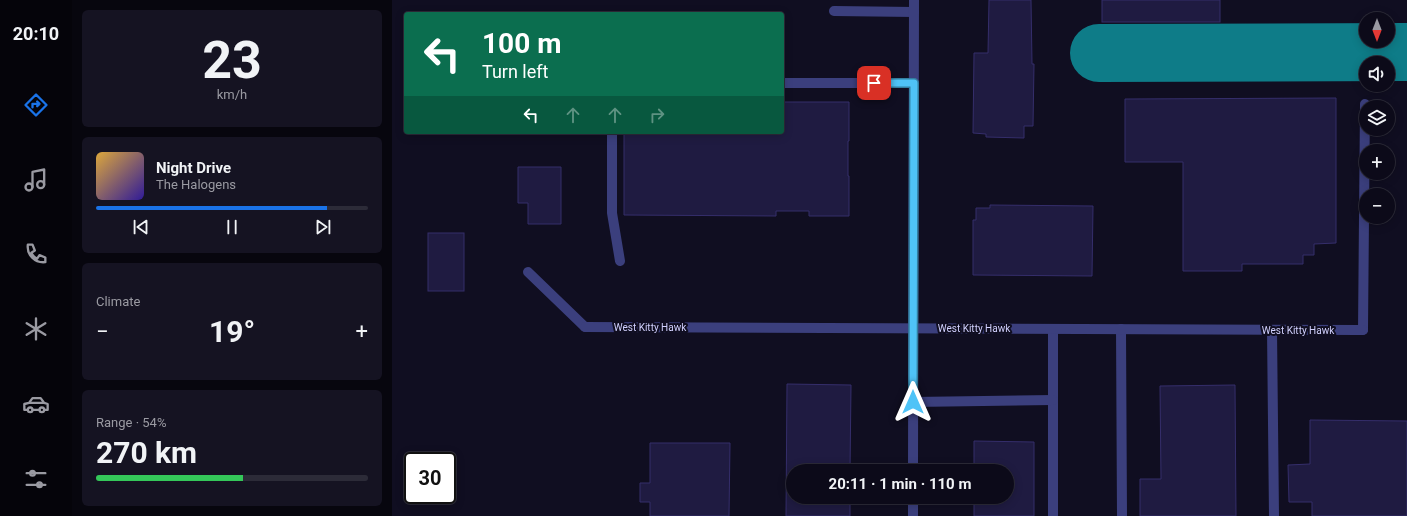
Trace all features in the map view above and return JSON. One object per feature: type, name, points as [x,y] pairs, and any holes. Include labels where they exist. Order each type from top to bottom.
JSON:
[{"type":"street","points":[[913,464],[914,0]]},
{"type":"street","points":[[834,11],[914,12]]},
{"type":"street","points":[[784,83],[914,83]]},
{"type":"street","points":[[612,134],[612,213],[620,261]]},
{"type":"street","name":"West Kitty Hawk","points":[[528,272],[585,327],[1363,330],[1365,136]]},
{"type":"street","points":[[1053,329],[1053,516]]},
{"type":"street","points":[[1121,329],[1122,516]]},
{"type":"street","points":[[1272,330],[1274,516]]},
{"type":"street","points":[[913,402],[1053,400]]},
{"type":"street","points":[[913,504],[913,516]]},
{"type":"building","points":[[989,0],[1031,0],[1032,64],[1034,64],[1033,126],[1024,126],[1024,138],[986,137],[986,134],[973,133],[974,53],[988,53]]},
{"type":"building","points":[[1102,0],[1220,0],[1220,22],[1102,22]]},
{"type":"building","points":[[1336,98],[1336,243],[1314,244],[1314,255],[1303,255],[1303,264],[1242,264],[1242,271],[1183,271],[1183,162],[1125,162],[1125,99]]},
{"type":"building","points":[[784,102],[849,102],[849,216],[809,216],[809,211],[776,211],[776,216],[624,215],[624,134],[784,134]]},
{"type":"building","points":[[518,167],[561,167],[561,224],[528,224],[528,203],[518,203]]},
{"type":"building","points":[[990,205],[1093,206],[1092,276],[973,275],[973,220],[976,220],[976,208],[990,208]]},
{"type":"building","points":[[428,233],[464,233],[464,291],[428,291]]},
{"type":"building","points":[[787,384],[851,385],[850,464],[786,464]]},
{"type":"building","points":[[1235,385],[1236,516],[1140,516],[1140,479],[1161,479],[1160,386]]},
{"type":"building","points":[[1310,420],[1407,421],[1407,516],[1312,516],[1312,502],[1289,502],[1288,465],[1310,464]]},
{"type":"building","points":[[974,441],[1034,442],[1034,516],[974,516],[974,504],[1014,504],[1014,464],[974,464]]},
{"type":"building","points":[[650,443],[730,443],[729,516],[650,516],[650,502],[640,502],[640,483],[650,483]]},
{"type":"building","points":[[786,504],[850,504],[850,516],[786,516]]},
{"type":"taxiway","points":[[1099,53],[1407,52]]},
{"type":"route","points":[[874,83],[914,83],[913,402]]}]
